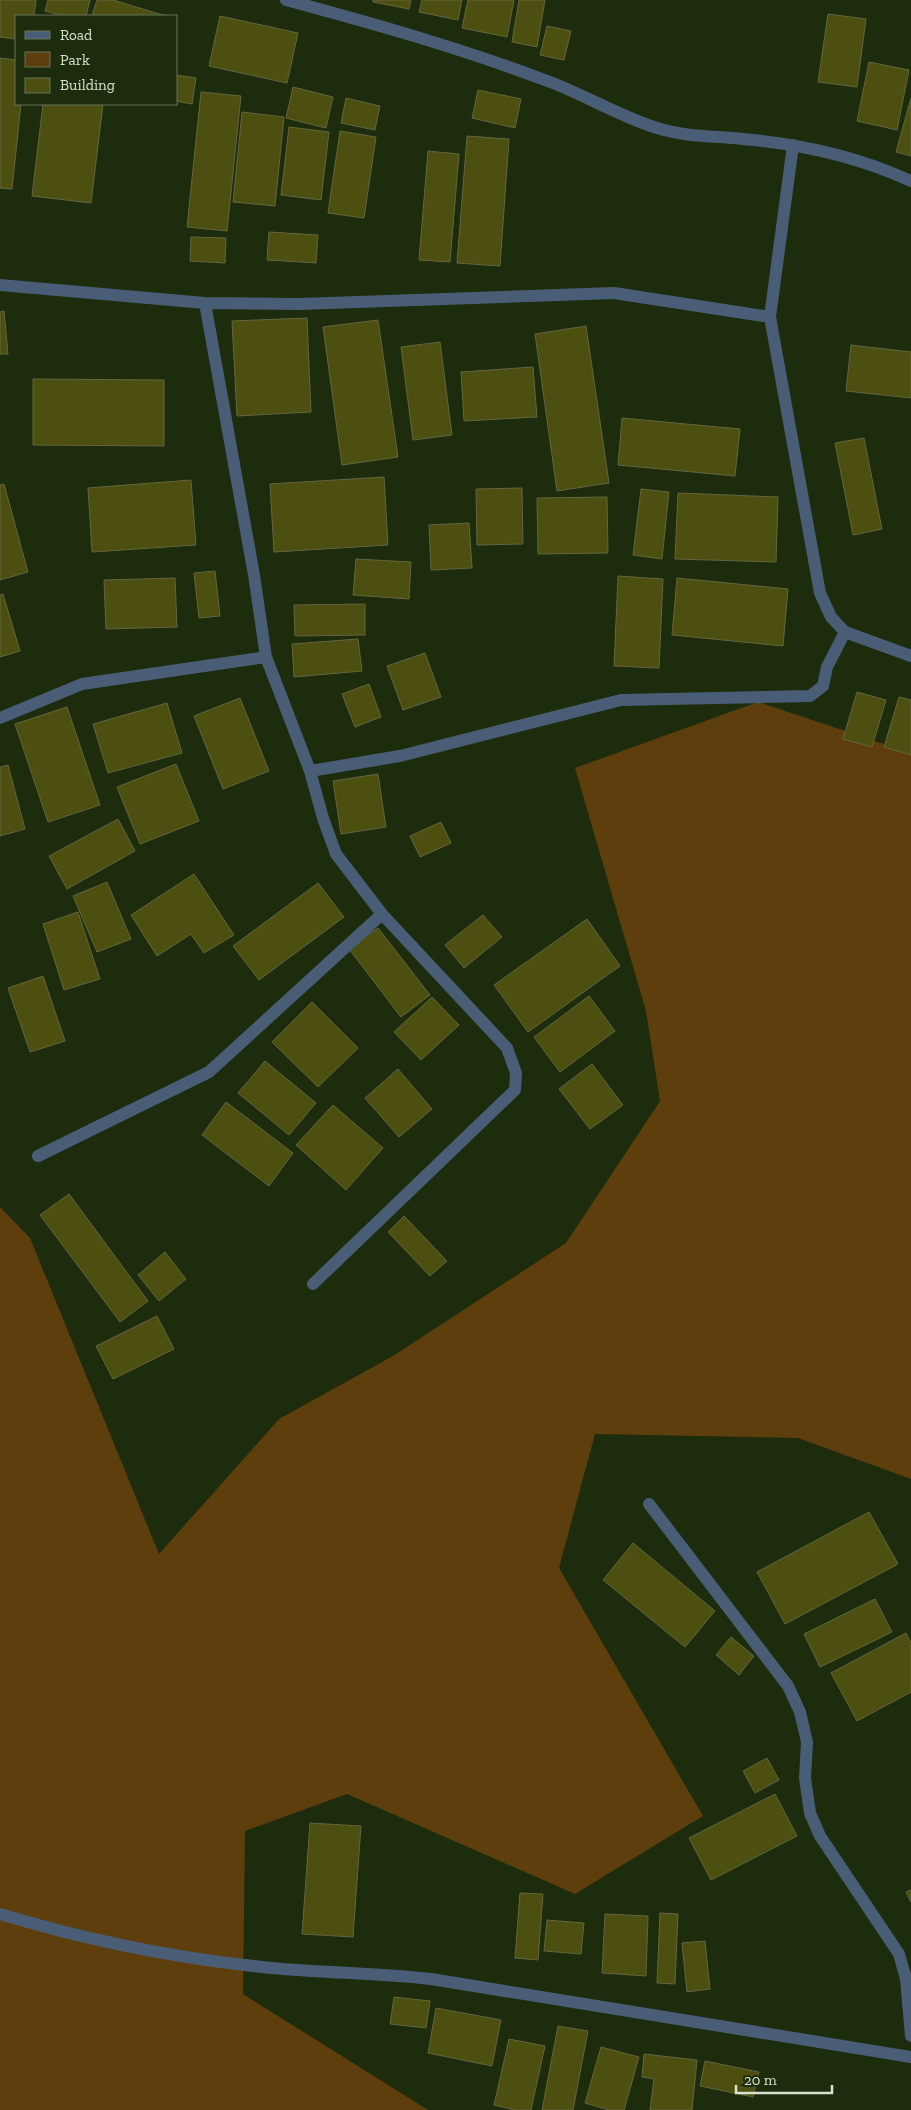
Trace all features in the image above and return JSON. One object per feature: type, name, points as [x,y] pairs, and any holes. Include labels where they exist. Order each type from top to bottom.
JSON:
[{"type":"street","points":[[286,0],[362,20],[511,68],[551,82],[657,128],[693,136],[793,144],[848,157],[911,181]]},
{"type":"street","points":[[793,144],[770,317],[820,593],[831,617],[845,632],[911,656]]},
{"type":"street","points":[[0,285],[204,303],[299,304],[614,294],[770,317]]},
{"type":"street","points":[[204,303],[254,575],[266,657],[310,770],[323,818],[336,854],[382,914],[507,1048],[516,1073],[515,1090],[313,1284]]},
{"type":"street","points":[[310,770],[400,756],[621,700],[810,696],[823,686],[827,667],[845,632]]},
{"type":"street","points":[[0,718],[82,684],[266,657]]},
{"type":"street","points":[[38,1156],[209,1072],[382,914]]},
{"type":"street","points":[[649,1504],[788,1686],[800,1712],[807,1742],[805,1778],[810,1813],[820,1836],[899,1954],[906,1979],[911,2036]]},
{"type":"street","points":[[0,1914],[50,1929],[162,1954],[272,1968],[385,1974],[431,1979],[911,2057]]},
{"type":"green space","points":[[758,702],[911,753],[911,1479],[798,1438],[595,1434],[559,1568],[703,1816],[575,1894],[347,1794],[245,1831],[243,1994],[428,2110],[0,2110],[0,1207],[30,1238],[159,1554],[279,1419],[393,1356],[566,1243],[660,1101],[646,1011],[575,768]]},
{"type":"building","points":[[0,0],[36,0],[34,15],[15,15],[15,39],[0,37]]},
{"type":"building","points":[[48,0],[90,0],[86,15],[60,15],[45,11]]},
{"type":"building","points":[[97,0],[113,0],[163,15],[92,15]]},
{"type":"building","points":[[373,0],[411,0],[409,9],[373,2]]},
{"type":"building","points":[[422,0],[462,0],[458,20],[419,12]]},
{"type":"building","points":[[468,0],[514,0],[507,37],[462,28]]},
{"type":"building","points":[[519,0],[545,0],[537,47],[512,42]]},
{"type":"building","points":[[828,14],[866,19],[857,87],[818,82]]},
{"type":"building","points":[[220,16],[298,33],[287,83],[209,66]]},
{"type":"building","points":[[547,26],[571,31],[564,60],[540,55]]},
{"type":"building","points":[[0,58],[15,60],[15,105],[21,105],[12,189],[0,188]]},
{"type":"building","points":[[869,62],[909,70],[897,130],[857,121]]},
{"type":"building","points":[[178,75],[196,78],[192,104],[178,101]]},
{"type":"building","points":[[293,87],[333,97],[326,128],[286,118]]},
{"type":"building","points":[[478,90],[521,99],[515,128],[472,118]]},
{"type":"building","points":[[201,92],[241,96],[227,231],[187,227]]},
{"type":"building","points":[[346,98],[380,106],[375,130],[341,123]]},
{"type":"building","points":[[911,98],[911,156],[896,152]]},
{"type":"building","points":[[43,105],[103,105],[91,203],[32,196]]},
{"type":"building","points":[[242,112],[284,117],[275,206],[233,202]]},
{"type":"building","points":[[289,127],[329,132],[321,200],[281,195]]},
{"type":"building","points":[[340,131],[376,137],[364,218],[328,213]]},
{"type":"building","points":[[467,136],[509,139],[500,266],[457,263]]},
{"type":"building","points":[[428,151],[459,154],[450,262],[419,260]]},
{"type":"building","points":[[269,232],[318,235],[316,263],[267,260]]},
{"type":"building","points":[[191,237],[226,238],[225,263],[190,261]]},
{"type":"building","points":[[4,311],[8,354],[0,354],[0,312]]},
{"type":"building","points":[[307,318],[311,412],[237,416],[232,321]]},
{"type":"building","points":[[378,320],[398,457],[342,465],[323,327]]},
{"type":"building","points":[[586,326],[609,483],[557,491],[535,334]]},
{"type":"building","points":[[440,342],[452,435],[413,440],[401,347]]},
{"type":"building","points":[[851,345],[911,352],[911,398],[846,391]]},
{"type":"building","points":[[533,367],[537,417],[464,421],[461,372]]},
{"type":"building","points":[[33,379],[164,380],[164,446],[33,445]]},
{"type":"building","points":[[622,418],[740,429],[735,476],[618,465]]},
{"type":"building","points":[[864,438],[882,529],[853,535],[835,443]]},
{"type":"building","points":[[384,477],[388,545],[274,552],[270,484]]},
{"type":"building","points":[[191,480],[196,545],[92,552],[88,488]]},
{"type":"building","points":[[4,484],[28,572],[0,580],[0,485]]},
{"type":"building","points":[[522,488],[523,544],[477,545],[476,489]]},
{"type":"building","points":[[641,489],[669,492],[662,559],[633,555]]},
{"type":"building","points":[[678,493],[778,497],[776,562],[675,559]]},
{"type":"building","points":[[607,497],[608,553],[538,554],[537,498]]},
{"type":"building","points":[[469,523],[472,568],[431,570],[429,525]]},
{"type":"building","points":[[356,559],[411,562],[409,599],[353,595]]},
{"type":"building","points":[[215,571],[220,616],[199,618],[194,573]]},
{"type":"building","points":[[618,576],[663,579],[659,668],[614,666]]},
{"type":"building","points":[[175,578],[177,627],[106,629],[104,580]]},
{"type":"building","points":[[677,578],[788,589],[783,646],[672,635]]},
{"type":"building","points":[[3,594],[20,651],[0,657],[0,595]]},
{"type":"building","points":[[365,604],[365,635],[295,636],[294,605]]},
{"type":"building","points":[[358,639],[362,671],[294,677],[292,644]]},
{"type":"building","points":[[425,653],[441,697],[403,710],[387,666]]},
{"type":"building","points":[[369,684],[381,717],[355,727],[342,694]]},
{"type":"building","points":[[857,692],[886,700],[872,747],[843,739]]},
{"type":"building","points":[[899,697],[911,700],[911,755],[884,747]]},
{"type":"building","points":[[240,698],[269,771],[223,789],[194,716]]},
{"type":"building","points":[[167,703],[182,753],[108,773],[93,724]]},
{"type":"building","points":[[67,707],[100,805],[48,822],[15,724]]},
{"type":"building","points":[[176,764],[199,821],[140,844],[117,787]]},
{"type":"building","points":[[8,765],[25,829],[0,836],[0,767]]},
{"type":"building","points":[[378,774],[386,827],[341,834],[333,781]]},
{"type":"building","points":[[118,819],[135,851],[67,889],[49,856]]},
{"type":"building","points":[[441,822],[451,843],[420,857],[410,836]]},
{"type":"building","points":[[194,874],[234,935],[204,953],[191,934],[157,956],[131,915]]},
{"type":"building","points":[[107,882],[131,939],[97,952],[73,896]]},
{"type":"building","points":[[318,883],[344,917],[259,980],[233,946]]},
{"type":"building","points":[[78,912],[100,979],[64,990],[43,924]]},
{"type":"building","points":[[483,915],[502,937],[464,968],[445,945]]},
{"type":"building","points":[[587,919],[620,966],[528,1032],[494,985]]},
{"type":"building","points":[[378,928],[430,995],[401,1017],[349,949]]},
{"type":"building","points":[[43,976],[65,1041],[30,1052],[8,988]]},
{"type":"building","points":[[589,996],[615,1031],[560,1072],[534,1037]]},
{"type":"building","points":[[432,997],[459,1025],[421,1060],[394,1032]]},
{"type":"building","points":[[312,1002],[358,1048],[318,1087],[272,1042]]},
{"type":"building","points":[[265,1061],[316,1103],[289,1135],[238,1093]]},
{"type":"building","points":[[592,1064],[623,1105],[590,1129],[559,1089]]},
{"type":"building","points":[[398,1069],[432,1109],[399,1137],[365,1098]]},
{"type":"building","points":[[226,1102],[293,1153],[269,1186],[202,1135]]},
{"type":"building","points":[[333,1105],[383,1148],[346,1190],[296,1145]]},
{"type":"building","points":[[69,1194],[148,1301],[120,1322],[40,1215]]},
{"type":"building","points":[[404,1216],[447,1261],[430,1276],[388,1232]]},
{"type":"building","points":[[165,1252],[186,1279],[159,1301],[138,1275]]},
{"type":"building","points":[[157,1316],[174,1349],[113,1379],[96,1346]]},
{"type":"building","points":[[869,1512],[898,1564],[785,1624],[757,1572]]},
{"type":"building","points":[[633,1543],[715,1611],[685,1647],[603,1580]]},
{"type":"building","points":[[875,1599],[892,1632],[820,1667],[804,1634]]},
{"type":"building","points":[[906,1633],[911,1643],[911,1692],[857,1721],[831,1673]]},
{"type":"building","points":[[731,1637],[754,1656],[739,1675],[716,1655]]},
{"type":"building","points":[[767,1758],[779,1780],[755,1793],[743,1771]]},
{"type":"building","points":[[775,1794],[797,1836],[711,1880],[689,1838]]},
{"type":"building","points":[[310,1823],[361,1826],[353,1937],[302,1934]]},
{"type":"building","points":[[911,1890],[911,1902],[906,1892]]},
{"type":"building","points":[[520,1893],[543,1894],[538,1960],[515,1958]]},
{"type":"building","points":[[660,1913],[678,1914],[675,1984],[657,1983]]},
{"type":"building","points":[[605,1914],[648,1916],[646,1976],[602,1973]]},
{"type":"building","points":[[547,1920],[584,1923],[581,1954],[544,1951]]},
{"type":"building","points":[[705,1941],[710,1989],[687,1992],[682,1943]]},
{"type":"building","points":[[394,1997],[430,2001],[426,2028],[390,2024]]},
{"type":"building","points":[[436,2008],[501,2020],[492,2066],[428,2053]]},
{"type":"building","points":[[558,2026],[588,2031],[573,2110],[542,2110]]},
{"type":"building","points":[[509,2039],[545,2046],[531,2110],[515,2110],[494,2105]]},
{"type":"building","points":[[601,2047],[639,2057],[624,2110],[609,2110],[585,2103]]},
{"type":"building","points":[[644,2054],[697,2060],[692,2110],[650,2110],[654,2079],[642,2077]]},
{"type":"building","points":[[705,2061],[759,2072],[753,2097],[700,2086]]}]
